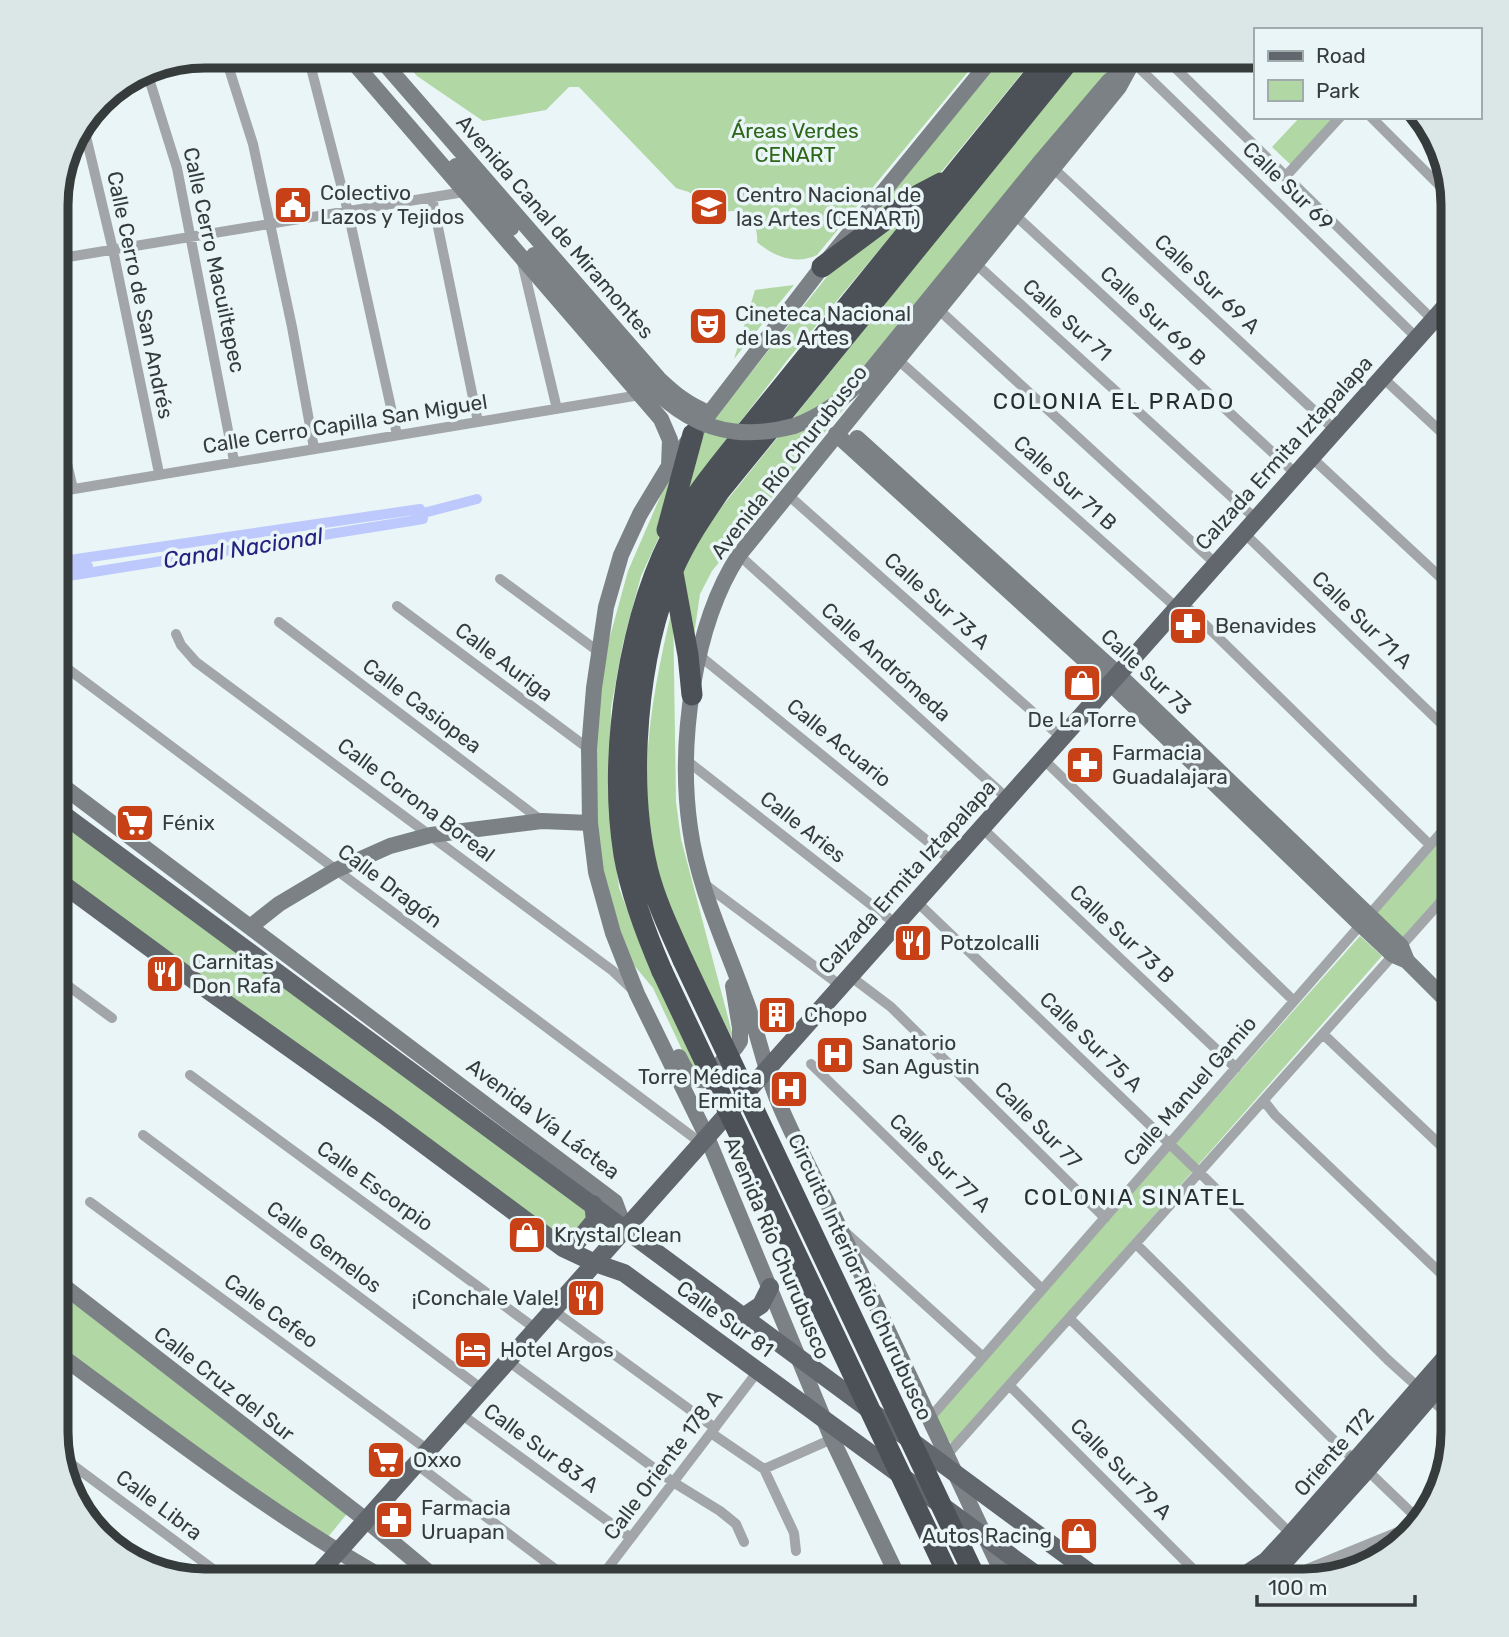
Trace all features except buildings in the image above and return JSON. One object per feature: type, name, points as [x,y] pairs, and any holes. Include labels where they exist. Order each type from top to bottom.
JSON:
[{"type":"highway","name":"Circuito Interior Río Churubusco","points":[[971,1569],[663,916],[648,872],[641,832],[637,772],[639,718],[645,672],[667,565],[680,522],[722,461],[1040,69]]},
{"type":"highway","name":"Circuito Interior Río Churubusco","points":[[945,1569],[662,971],[644,927],[630,881],[622,836],[619,794],[623,723],[630,667],[644,608],[667,565],[719,492],[1063,69]]},
{"type":"highway","points":[[822,267],[920,194],[952,177]]},
{"type":"highway","points":[[692,695],[688,654],[667,565],[694,434]]},
{"type":"main road","name":"Avenida Canal de Miramontes","points":[[359,68],[464,192],[527,256]]},
{"type":"main road","name":"Avenida Canal de Miramontes","points":[[371,68],[432,138],[527,256],[583,331],[666,427],[670,440],[669,466]]},
{"type":"main road","name":"Avenida Canal de Miramontes","points":[[389,68],[659,379],[677,397],[709,413]]},
{"type":"main road","name":"Avenida Río Churubusco","points":[[894,1569],[832,1439],[770,1287],[628,973],[601,893],[590,823],[589,749],[606,607],[621,555],[640,514],[669,466],[709,413],[822,267],[983,69]]},
{"type":"main road","points":[[527,256],[666,402],[700,421],[725,429],[752,432],[780,429],[816,416],[838,402],[857,385],[1047,164],[1109,81],[1123,69]]},
{"type":"main road","points":[[432,138],[451,175]]},
{"type":"main road","name":"Avenida Río Churubusco","points":[[1001,1569],[779,1104],[745,998],[702,882],[690,825],[686,760],[692,695],[700,656],[716,600],[739,555],[1015,215],[1047,164]]},
{"type":"main road","points":[[563,305],[570,309],[579,307],[586,294]]},
{"type":"main road","points":[[583,331],[581,322],[586,314],[593,311],[604,314]]},
{"type":"main road","name":"Calzada Ermita Iztapalapa","points":[[323,1569],[1441,311]]},
{"type":"main road","name":"Calle Sur 73","points":[[839,429],[1114,679],[1441,995]]},
{"type":"main road","name":"Avenida Vía Láctea","points":[[69,790],[615,1202],[625,1229]]},
{"type":"main road","name":"Avenida Vía Láctea","points":[[68,818],[625,1229]]},
{"type":"main road","points":[[250,927],[279,904],[336,870],[390,846],[432,835],[542,821],[590,823]]},
{"type":"main road","points":[[68,888],[385,1115],[563,1248],[595,1263]]},
{"type":"main road","points":[[628,973],[651,997],[687,1073],[693,1078],[705,1080],[740,1041],[727,953]]},
{"type":"main road","points":[[563,1248],[577,1242],[594,1220],[593,1205]]},
{"type":"main road","name":"Calle Sur 81","points":[[625,1229],[1085,1569]]},
{"type":"main road","name":"Calle Sur 81","points":[[595,1263],[624,1273],[1029,1569]]},
{"type":"main road","points":[[743,1317],[761,1305],[770,1287]]},
{"type":"main road","name":"Calle Cruz del Sur","points":[[68,1289],[366,1520],[425,1569]]},
{"type":"main road","points":[[68,1361],[272,1510],[368,1569]]},
{"type":"main road","name":"Oriente 172","points":[[1277,1569],[1424,1392],[1441,1367]]},
{"type":"main road","name":"Oriente 172","points":[[1424,1392],[1441,1379]]},
{"type":"main road","name":"Oriente 172","points":[[1253,1569],[1265,1561],[1362,1466]]},
{"type":"street","points":[[229,68],[253,144],[268,225],[292,327],[314,448]]},
{"type":"street","points":[[311,68],[348,212],[397,435]]},
{"type":"street","name":"Calle Sur 69","points":[[1144,69],[1417,338]]},
{"type":"street","name":"Calle Sur 69","points":[[1176,69],[1433,320]]},
{"type":"street","name":"Calle Cerro Macuiltepec","points":[[150,80],[177,168],[234,461]]},
{"type":"street","points":[[1285,177],[1338,119]]},
{"type":"street","points":[[1373,119],[1439,185]]},
{"type":"street","name":"Calle Cerro de San Andrés","points":[[86,138],[113,250],[159,474]]},
{"type":"street","name":"Calle Sur 69 A","points":[[1047,164],[1335,430]]},
{"type":"street","points":[[69,257],[464,192]]},
{"type":"street","points":[[432,198],[478,422]]},
{"type":"street","name":"Calle Sur 69 B","points":[[1015,215],[1296,474]]},
{"type":"street","points":[[527,256],[557,409]]},
{"type":"street","name":"Calle Sur 71","points":[[975,263],[1250,526]]},
{"type":"street","points":[[937,309],[1216,564]]},
{"type":"street","name":"Calle Sur 71 B","points":[[897,359],[1179,605],[1430,845]]},
{"type":"street","points":[[1382,377],[1441,432]]},
{"type":"street","name":"Calle Cerro Capilla San Miguel","points":[[69,490],[640,395]]},
{"type":"street","points":[[1311,457],[1441,578]]},
{"type":"street","points":[[69,471],[73,489]]},
{"type":"street","name":"Calle Sur 73 A","points":[[787,494],[1062,738]]},
{"type":"street","name":"Calle Sur 71 A","points":[[1250,526],[1441,722]]},
{"type":"street","name":"Calle Andrómeda","points":[[739,555],[1007,799]]},
{"type":"street","points":[[500,579],[599,652]]},
{"type":"street","name":"Calle Auriga","points":[[397,606],[589,749]]},
{"type":"street","name":"Calle Casiopea","points":[[279,622],[542,821]]},
{"type":"street","name":"Calle Corona Boreal","points":[[176,634],[181,645],[196,662],[432,835],[612,971],[637,994]]},
{"type":"street","name":"Calle Acuario","points":[[700,656],[952,861]]},
{"type":"street","name":"Calle Dragón","points":[[69,669],[704,1140]]},
{"type":"street","points":[[1043,759],[1294,1001]]},
{"type":"street","name":"Calle Aries","points":[[686,760],[896,924]]},
{"type":"street","name":"Calle Sur 73 B","points":[[982,828],[1236,1068]]},
{"type":"street","name":"Calle Manuel Gamio","points":[[929,1419],[1441,833]]},
{"type":"street","points":[[702,882],[845,981]]},
{"type":"street","name":"Calle Sur 75 A","points":[[916,901],[1200,1173],[1380,1352],[1441,1408]]},
{"type":"street","points":[[946,1456],[1323,1034],[1401,954],[1441,903]]},
{"type":"street","name":"Calle Sur 77","points":[[845,981],[891,1007],[1105,1217]]},
{"type":"street","points":[[68,986],[112,1018]]},
{"type":"street","points":[[1323,1034],[1441,1146]]},
{"type":"street","name":"Calle Sur 77 A","points":[[811,1064],[1042,1289]]},
{"type":"street","name":"Calle Escorpio","points":[[190,1075],[536,1329]]},
{"type":"street","points":[[1264,1101],[1275,1115],[1441,1274]]},
{"type":"street","name":"Calle Gemelos","points":[[143,1135],[482,1390]]},
{"type":"street","name":"Calle Cefeo","points":[[90,1202],[428,1450]]},
{"type":"street","points":[[839,1227],[983,1357]]},
{"type":"street","points":[[1136,1244],[1413,1514]]},
{"type":"street","points":[[553,1310],[764,1469],[794,1533],[796,1551]]},
{"type":"street","points":[[1070,1319],[1291,1534]]},
{"type":"street","points":[[508,1361],[673,1482],[720,1511],[736,1524],[744,1542]]},
{"type":"street","name":"Calle Oriente 178 A","points":[[607,1569],[758,1371]]},
{"type":"street","name":"Calle Sur 79 A","points":[[1010,1386],[1193,1569]]},
{"type":"street","name":"Calle Sur 83 A","points":[[461,1414],[631,1538]]},
{"type":"street","points":[[764,1469],[832,1439]]},
{"type":"street","points":[[416,1464],[555,1569]]},
{"type":"street","name":"Calle Libra","points":[[73,1466],[213,1569]]},
{"type":"street","points":[[1309,1569],[1396,1533]]},
{"type":"street","points":[[1351,1552],[1357,1558]]},
{"type":"green space","name":"Áreas Verdes CENART","points":[[410,68],[971,69],[817,255],[801,259],[778,255],[757,242],[754,224],[743,213],[712,212],[692,194],[676,188],[579,87],[569,87],[546,110],[483,121],[417,76]]},
{"type":"green space","points":[[994,69],[1026,69],[942,171],[864,227]]},
{"type":"green space","points":[[1074,69],[1109,69],[859,372],[868,379],[712,571],[700,594],[693,642],[683,573],[695,545],[720,509]]},
{"type":"green space","points":[[1298,119],[1334,119],[1291,165],[1272,147]]},
{"type":"green space","points":[[920,201],[789,358],[681,499],[701,436],[825,279],[848,255]]},
{"type":"green space","points":[[794,285],[734,359],[755,290]]},
{"type":"green space","points":[[679,462],[659,537],[641,576],[623,643],[611,708],[609,802],[619,888],[644,954],[700,1072],[691,1069],[653,988],[633,964],[605,889],[594,801],[597,706],[609,640],[628,571],[667,481]]},
{"type":"green space","points":[[673,605],[676,802],[681,839],[735,1044],[697,968],[663,889],[648,818],[648,747],[652,711]]},
{"type":"green space","points":[[68,825],[583,1206],[589,1220],[573,1240],[558,1239],[68,883]]},
{"type":"green space","points":[[1441,840],[1441,895],[1401,940],[1375,915]]},
{"type":"green space","points":[[1360,936],[1382,956],[952,1445],[933,1416]]},
{"type":"green space","points":[[68,1296],[350,1510],[324,1542],[68,1357]]},
{"type":"waterway","name":"Canal Nacional","points":[[416,515],[477,499]]},
{"type":"waterway","name":"Canal Nacional","points":[[69,560],[420,509],[423,519],[69,576]]},
{"type":"waterway","name":"Canal Nacional","points":[[69,568],[88,566]]},
{"type":"place","name":"Colectivo Lazos y Tejidos","points":[[293,205]]},
{"type":"place","name":"Centro Nacional de las Artes (CENART)","points":[[709,207]]},
{"type":"place","name":"Cineteca Nacional de las Artes","points":[[708,326]]},
{"type":"place","name":"Benavides","points":[[1188,626]]},
{"type":"place","name":"De La Torre","points":[[1082,683]]},
{"type":"place","name":"Farmacia Guadalajara","points":[[1085,765]]},
{"type":"place","name":"Fénix","points":[[135,823]]},
{"type":"place","name":"Potzolcalli","points":[[913,943]]},
{"type":"place","name":"Carnitas Don Rafa","points":[[165,974]]},
{"type":"place","name":"Chopo","points":[[777,1015]]},
{"type":"place","name":"Sanatorio San Agustin","points":[[835,1055]]},
{"type":"place","name":"Torre Médica Ermita","points":[[789,1089]]},
{"type":"place","name":"Krystal Clean","points":[[527,1235]]},
{"type":"place","name":"¡Conchale Vale!","points":[[586,1298]]},
{"type":"place","name":"Hotel Argos","points":[[473,1350]]},
{"type":"place","name":"Oxxo","points":[[386,1460]]},
{"type":"place","name":"Farmacia Uruapan","points":[[394,1520]]},
{"type":"place","name":"Autos Racing","points":[[1079,1536]]},
{"type":"district","name":"COLONIA EL PRADO","points":[[1114,401]]},
{"type":"district","name":"COLONIA SINATEL","points":[[1135,1197]]}]
